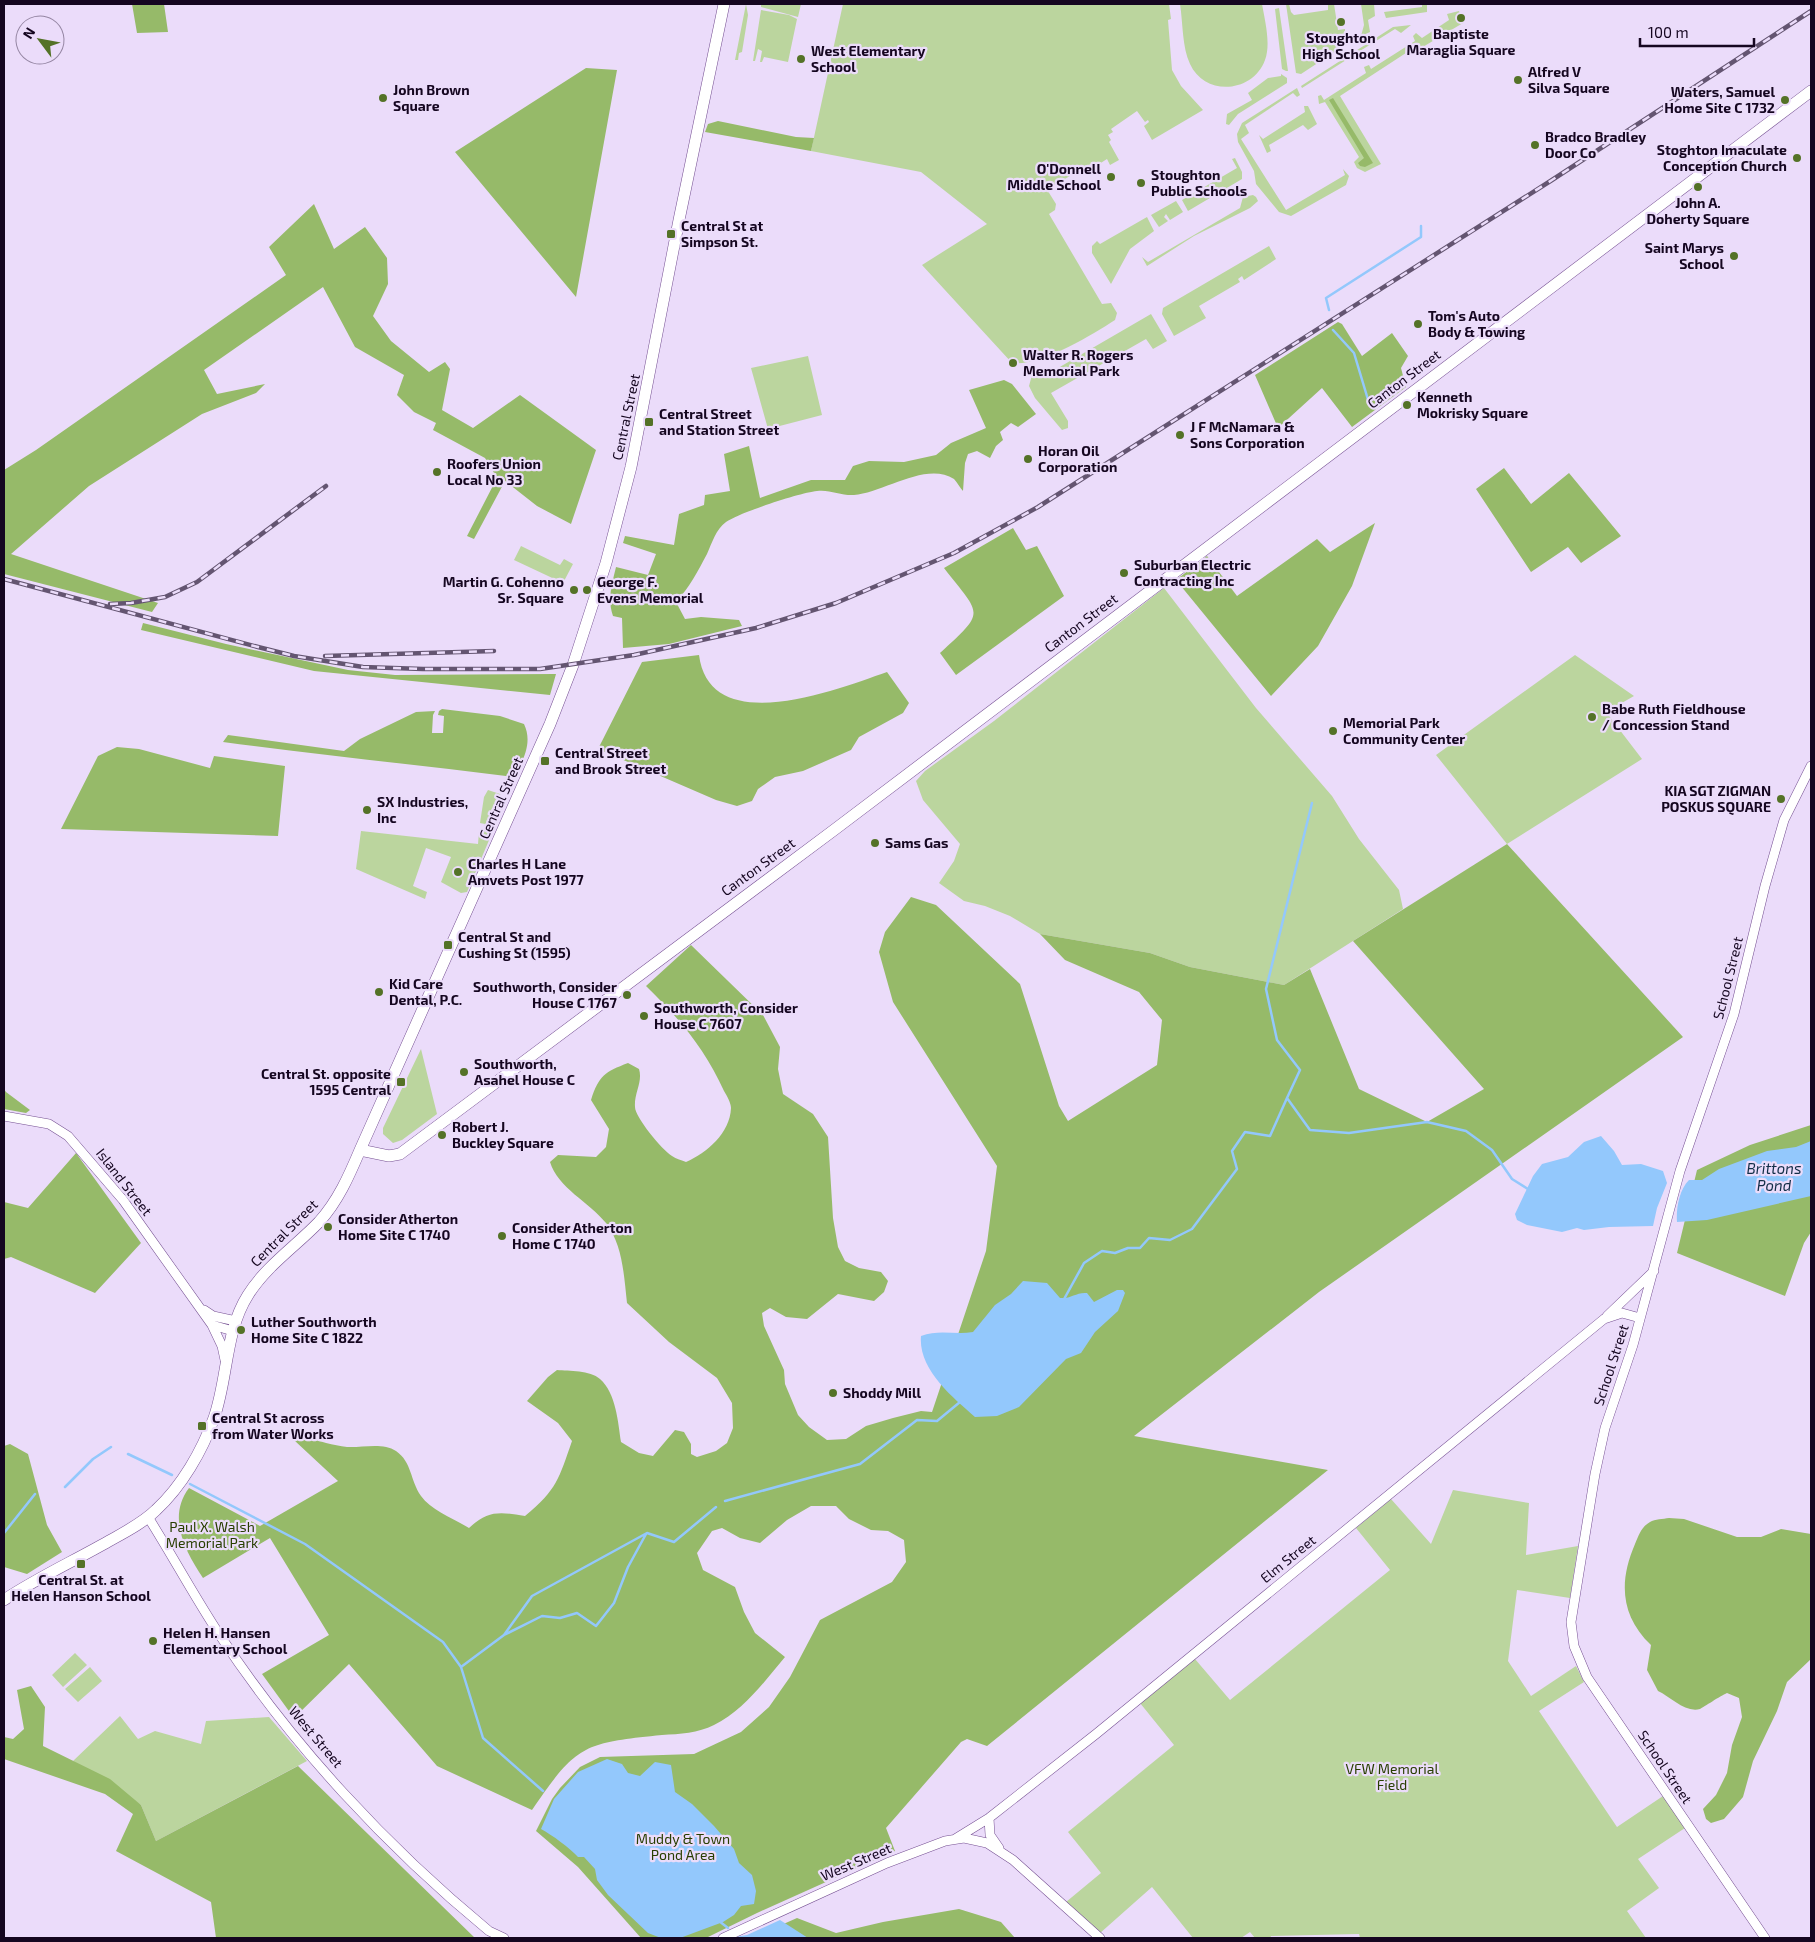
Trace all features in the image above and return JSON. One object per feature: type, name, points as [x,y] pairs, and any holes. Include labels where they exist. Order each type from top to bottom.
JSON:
[{"type":"main road","name":"Central Street","points":[[4,1600],[148,1517],[172,1493],[199,1450],[214,1417],[240,1310],[254,1286],[318,1222],[335,1201],[360,1150],[548,731],[574,665],[606,563],[643,416],[679,220],[724,4]]},
{"type":"main road","name":"Canton Street","points":[[360,1150],[396,1156],[834,830],[1811,92]]},
{"type":"street","name":"School Street","points":[[1765,1938],[1587,1677],[1578,1659],[1572,1637],[1574,1600],[1599,1455],[1654,1271],[1680,1171],[1734,1014],[1765,886],[1784,820],[1811,766]]},
{"type":"street","name":"Island Street","points":[[4,1116],[49,1124],[68,1136],[123,1200],[212,1325],[222,1346],[227,1369]]},
{"type":"street","points":[[1604,1319],[1654,1271]]},
{"type":"street","name":"Island Street","points":[[196,1304],[213,1316],[235,1326]]},
{"type":"street","name":"Elm Street","points":[[955,1839],[989,1818],[1104,1728],[1604,1319],[1622,1313],[1640,1318]]},
{"type":"street","points":[[212,1325],[235,1326]]},
{"type":"street","name":"West Street","points":[[148,1517],[219,1634],[294,1734],[398,1851],[492,1935],[504,1938]]},
{"type":"street","name":"West Street","points":[[989,1818],[990,1835],[1004,1853]]},
{"type":"street","name":"West Street","points":[[723,1938],[887,1863],[955,1839],[982,1841],[1004,1853],[1026,1870],[1100,1938]]},
{"type":"green space","points":[[132,4],[164,4],[168,32],[137,33]]},
{"type":"green space","points":[[746,4],[748,15],[742,52],[739,53],[738,60],[735,60]]},
{"type":"green space","points":[[761,4],[801,4],[798,17],[761,7]]},
{"type":"green space","points":[[843,4],[1169,4],[1171,19],[1168,20],[1172,70],[1181,86],[1203,110],[1152,140],[1144,126],[1149,122],[1148,120],[1145,122],[1137,111],[1111,129],[1113,132],[1108,135],[1111,140],[1109,142],[1119,160],[1110,165],[1107,159],[1096,166],[1094,162],[1051,187],[1046,188],[1056,204],[1055,210],[1049,214],[1102,304],[1111,303],[1117,313],[1115,320],[1065,349],[1036,360],[1012,363],[922,265],[987,224],[921,172],[811,151]]},
{"type":"green space","points":[[1180,4],[1262,4],[1267,32],[1267,54],[1259,71],[1250,79],[1229,87],[1217,86],[1206,82],[1197,75],[1190,64],[1185,50]]},
{"type":"green space","points":[[1286,4],[1289,4],[1294,15],[1328,10],[1328,5],[1334,4],[1338,30],[1345,29],[1345,45],[1301,74],[1296,73]]},
{"type":"green space","points":[[1361,4],[1374,4],[1375,16],[1368,20],[1370,32],[1361,36],[1364,25]]},
{"type":"green space","points":[[1422,4],[1427,4],[1427,12],[1386,18],[1384,12],[1422,7]]},
{"type":"green space","points":[[1279,8],[1288,71],[1282,69],[1275,9]]},
{"type":"green space","points":[[761,10],[789,15],[797,19],[788,62],[764,57],[762,62],[760,62],[762,51],[758,49],[755,61],[753,61]]},
{"type":"green space","points":[[1459,11],[1463,23],[1411,54],[1409,51],[1340,96],[1381,164],[1365,172],[1357,168],[1354,162],[1359,157],[1325,102],[1319,104],[1318,96],[1321,95],[1324,100],[1366,73],[1364,67],[1369,65],[1371,69],[1415,41],[1413,36],[1416,33],[1422,38],[1449,20],[1447,14]]},
{"type":"green space","points":[[1411,25],[1401,33],[1395,29],[1360,51],[1363,57],[1359,60],[1354,55],[1302,88],[1301,86],[1393,27]]},
{"type":"green space","points":[[586,68],[617,70],[576,297],[455,152]]},
{"type":"green space","points":[[1281,74],[1287,78],[1287,83],[1238,114],[1229,125],[1226,124],[1227,114],[1252,100],[1248,93],[1268,78],[1281,76]]},
{"type":"green space","points":[[1297,88],[1300,95],[1297,97],[1293,93],[1245,125],[1249,133],[1241,139],[1286,210],[1345,175],[1343,169],[1349,176],[1346,185],[1291,216],[1279,212],[1256,184],[1254,171],[1238,142],[1237,134],[1242,123]]},
{"type":"green space","points":[[1333,98],[1373,163],[1365,167],[1360,166],[1358,163],[1364,158],[1329,100]]},
{"type":"green space","points":[[1304,106],[1308,106],[1317,124],[1308,130],[1303,125],[1269,145],[1271,151],[1267,153],[1259,135],[1263,139],[1305,112]]},
{"type":"green space","points":[[718,121],[796,137],[814,138],[811,151],[705,132],[708,124]]},
{"type":"green space","points":[[1235,158],[1242,172],[1242,179],[1188,211],[1182,200],[1237,168],[1232,159]]},
{"type":"green space","points":[[1253,195],[1258,201],[1250,208],[1194,236],[1147,266],[1142,257],[1148,262],[1240,208],[1243,197]]},
{"type":"green space","points":[[1176,201],[1183,212],[1170,220],[1166,214],[1164,217],[1168,221],[1159,227],[1151,215]]},
{"type":"green space","points":[[314,204],[334,249],[365,227],[387,258],[388,284],[373,316],[391,341],[429,372],[445,362],[450,369],[442,410],[473,428],[520,395],[596,450],[571,524],[537,506],[505,481],[474,539],[467,536],[497,478],[485,458],[433,430],[436,423],[414,412],[397,395],[404,375],[355,347],[323,287],[204,370],[217,394],[265,384],[256,393],[202,414],[89,486],[11,554],[158,603],[152,612],[4,574],[4,470],[36,450],[286,275],[269,247]]},
{"type":"green space","points":[[1147,217],[1154,231],[1130,249],[1111,284],[1092,253],[1092,246],[1097,241],[1100,244]]},
{"type":"green space","points":[[1269,246],[1276,259],[1244,280],[1242,276],[1238,279],[1240,282],[1199,306],[1206,318],[1174,336],[1162,314],[1163,308]]},
{"type":"green space","points":[[1151,314],[1167,341],[1153,349],[1146,339],[1051,393],[1068,421],[1068,428],[1062,430],[1035,398],[1029,386],[1032,375],[1058,368]]},
{"type":"green space","points":[[1338,322],[1342,324],[1362,356],[1392,333],[1408,356],[1401,368],[1406,387],[1352,427],[1322,388],[1278,428],[1255,375]]},
{"type":"green space","points":[[808,356],[822,415],[768,429],[751,368]]},
{"type":"green space","points":[[1004,380],[1012,384],[1036,414],[1018,427],[1011,423],[1000,432],[1003,440],[996,446],[990,458],[977,451],[968,454],[965,463],[963,491],[954,479],[943,474],[931,474],[854,495],[822,491],[809,492],[733,518],[720,528],[697,573],[676,602],[685,619],[701,617],[739,620],[742,626],[669,644],[623,648],[622,618],[613,616],[610,604],[616,567],[648,575],[656,554],[623,543],[625,536],[674,545],[679,514],[704,505],[705,495],[730,491],[724,454],[749,446],[760,498],[811,480],[845,480],[853,466],[869,461],[904,462],[936,455],[951,443],[986,428],[969,390]]},
{"type":"green space","points":[[1504,468],[1531,504],[1569,473],[1621,536],[1581,563],[1568,547],[1531,572],[1476,489]]},
{"type":"green space","points":[[1375,523],[1352,586],[1318,646],[1271,696],[1176,580],[1207,556],[1237,596],[1317,539],[1330,552]]},
{"type":"green space","points":[[1013,528],[1026,550],[1037,546],[1064,596],[956,675],[940,653],[966,628],[972,620],[974,612],[966,595],[944,568]]},
{"type":"green space","points":[[521,546],[560,565],[564,559],[573,564],[563,583],[514,560]]},
{"type":"green space","points":[[1164,588],[1256,708],[1332,796],[1359,839],[1399,890],[1403,909],[1284,985],[1190,967],[1150,953],[1040,934],[1010,916],[985,906],[964,901],[939,883],[954,861],[960,844],[923,800],[916,781],[925,771],[994,721]]},
{"type":"green space","points":[[143,623],[226,644],[348,670],[395,675],[556,674],[550,695],[314,671],[141,630]]},
{"type":"green space","points":[[699,655],[708,681],[726,696],[750,702],[779,702],[809,697],[887,672],[909,703],[903,713],[859,737],[851,750],[803,771],[775,777],[758,789],[752,801],[737,806],[716,800],[598,749],[642,662]]},
{"type":"green space","points":[[1575,655],[1634,696],[1606,712],[1642,759],[1507,844],[1436,755]]},
{"type":"green space","points":[[442,709],[500,716],[524,724],[528,738],[526,751],[515,777],[223,742],[228,735],[344,751],[360,739],[416,712],[435,711],[432,733],[443,733],[444,716],[438,715]]},
{"type":"green space","points":[[117,747],[139,749],[210,768],[214,756],[285,766],[278,836],[61,829],[98,756]]},
{"type":"green space","points":[[488,790],[500,794],[504,805],[467,892],[461,893],[441,882],[451,857],[426,848],[413,886],[427,892],[425,899],[356,869],[361,831],[478,844],[479,832],[483,832],[485,824],[480,823],[484,797]]},
{"type":"green space","points":[[1507,844],[1683,1037],[1319,1292],[1134,1436],[1328,1470],[987,1746],[967,1739],[961,1742],[886,1828],[895,1851],[706,1938],[641,1938],[578,1867],[536,1831],[552,1799],[560,1788],[580,1767],[600,1757],[694,1754],[741,1732],[769,1707],[790,1677],[820,1620],[892,1582],[906,1562],[904,1540],[888,1531],[871,1530],[849,1519],[836,1506],[811,1506],[787,1520],[760,1543],[740,1538],[722,1528],[712,1531],[697,1553],[703,1570],[735,1587],[744,1612],[755,1633],[785,1657],[753,1695],[725,1719],[702,1730],[615,1741],[598,1745],[585,1751],[572,1759],[560,1772],[532,1810],[437,1766],[349,1664],[294,1718],[262,1674],[329,1635],[270,1538],[203,1578],[190,1557],[181,1534],[179,1522],[179,1510],[189,1488],[260,1526],[338,1481],[295,1441],[306,1436],[321,1442],[342,1446],[391,1448],[405,1460],[417,1490],[425,1501],[469,1528],[488,1515],[501,1513],[525,1516],[551,1491],[564,1465],[572,1441],[558,1423],[527,1401],[548,1377],[557,1370],[585,1372],[600,1379],[610,1392],[613,1400],[621,1442],[639,1453],[653,1456],[675,1430],[684,1432],[691,1444],[691,1454],[697,1457],[716,1451],[727,1443],[733,1428],[732,1403],[717,1378],[669,1342],[627,1303],[622,1262],[612,1232],[599,1215],[560,1180],[550,1162],[558,1155],[596,1157],[606,1147],[609,1129],[591,1100],[600,1080],[608,1072],[628,1063],[639,1069],[640,1074],[635,1102],[636,1112],[650,1133],[668,1153],[686,1162],[709,1148],[722,1134],[730,1117],[731,1106],[717,1076],[690,1035],[646,986],[691,945],[763,1015],[780,1047],[778,1069],[783,1094],[813,1114],[828,1137],[833,1218],[838,1247],[845,1261],[859,1268],[881,1272],[888,1281],[884,1292],[874,1301],[838,1294],[807,1319],[786,1317],[770,1308],[762,1313],[764,1326],[784,1370],[785,1384],[798,1415],[809,1427],[827,1440],[846,1439],[866,1426],[921,1411],[932,1412],[986,1251],[997,1166],[893,1002],[879,952],[885,932],[911,897],[936,905],[1020,984],[1059,1106],[1068,1121],[1157,1065],[1162,1020],[1139,992],[1065,960],[1040,934],[1150,953],[1190,967],[1284,985],[1310,969],[1359,1089],[1427,1122],[1484,1089],[1353,941]]},
{"type":"green space","points":[[421,1049],[437,1114],[402,1140],[393,1143],[383,1134],[383,1128]]},
{"type":"green space","points":[[4,1089],[30,1110],[26,1113],[4,1109]]},
{"type":"green space","points":[[1811,1125],[1811,1232],[1804,1243],[1785,1296],[1677,1253],[1697,1170],[1750,1145]]},
{"type":"green space","points":[[76,1153],[141,1243],[95,1293],[11,1257],[4,1259],[4,1202],[28,1208]]},
{"type":"green space","points":[[10,1444],[28,1454],[47,1525],[62,1552],[27,1574],[4,1567],[4,1446]]},
{"type":"green space","name":"VFW Memorial Field","points":[[1453,1490],[1529,1503],[1526,1555],[1578,1546],[1570,1598],[1517,1590],[1508,1661],[1531,1696],[1576,1666],[1584,1682],[1539,1711],[1617,1827],[1663,1796],[1685,1828],[1638,1859],[1659,1888],[1627,1911],[1646,1938],[1360,1938],[1359,1934],[1255,1938],[1250,1932],[1241,1938],[1193,1938],[1152,1887],[1099,1934],[1066,1902],[1101,1873],[1068,1832],[1174,1745],[1140,1703],[1195,1659],[1230,1700],[1390,1570],[1356,1528],[1391,1499],[1431,1544]]},
{"type":"green space","points":[[1669,1518],[1684,1519],[1737,1537],[1761,1537],[1781,1529],[1811,1534],[1811,1659],[1787,1682],[1777,1711],[1753,1761],[1743,1797],[1724,1819],[1711,1823],[1706,1819],[1703,1809],[1716,1795],[1727,1773],[1732,1745],[1742,1717],[1739,1698],[1727,1693],[1700,1709],[1694,1710],[1684,1707],[1658,1691],[1647,1670],[1651,1645],[1633,1622],[1625,1597],[1626,1571],[1635,1544],[1644,1526],[1652,1521]]},
{"type":"green space","points":[[75,1653],[87,1665],[63,1687],[52,1675]]},
{"type":"green space","points":[[90,1667],[102,1681],[78,1702],[65,1689]]},
{"type":"green space","points":[[31,1686],[45,1707],[43,1746],[110,1779],[141,1805],[156,1841],[298,1766],[475,1938],[216,1938],[211,1902],[116,1851],[133,1814],[105,1794],[4,1759],[4,1737],[13,1739],[24,1729],[17,1690]]},
{"type":"green space","points":[[120,1716],[138,1739],[155,1731],[201,1744],[206,1721],[269,1717],[307,1761],[156,1841],[141,1805],[73,1761]]},
{"type":"green space","points":[[959,1909],[1001,1922],[1015,1938],[752,1938],[797,1918],[836,1933],[883,1922]]},
{"type":"water","points":[[1601,1136],[1614,1151],[1622,1165],[1641,1164],[1663,1171],[1667,1183],[1657,1208],[1653,1226],[1609,1227],[1584,1230],[1577,1228],[1562,1232],[1527,1225],[1517,1220],[1515,1214],[1533,1176],[1542,1164],[1568,1157],[1584,1142]]},
{"type":"water","name":"Brittons Pond","points":[[1811,1141],[1811,1196],[1707,1220],[1677,1222],[1679,1200],[1689,1180],[1702,1180],[1719,1169],[1767,1151],[1796,1147]]},
{"type":"water","points":[[1023,1281],[1047,1283],[1060,1298],[1087,1293],[1094,1302],[1117,1290],[1123,1290],[1125,1293],[1118,1311],[1095,1332],[1081,1353],[1066,1359],[1019,1407],[997,1416],[975,1417],[956,1401],[931,1371],[925,1360],[921,1336],[941,1332],[973,1332],[995,1305],[1011,1294]]},
{"type":"water","points":[[607,1759],[622,1764],[628,1773],[640,1776],[655,1762],[671,1765],[675,1792],[692,1804],[714,1826],[734,1849],[739,1863],[752,1875],[756,1891],[754,1904],[741,1906],[734,1915],[723,1922],[680,1938],[661,1938],[648,1933],[608,1895],[597,1880],[595,1869],[584,1857],[578,1857],[561,1842],[541,1829],[554,1799],[578,1772]]},
{"type":"water","points":[[780,1920],[808,1938],[729,1938],[747,1935]]},
{"type":"waterway","points":[[1329,310],[1326,298],[1421,237],[1421,226]]},
{"type":"waterway","points":[[1333,330],[1354,353],[1369,403]]},
{"type":"waterway","points":[[1287,1098],[1300,1070],[1277,1040],[1266,989],[1312,803]]},
{"type":"waterway","points":[[1063,1301],[1084,1263],[1102,1251],[1115,1253],[1128,1248],[1140,1248],[1149,1238],[1170,1240],[1192,1229],[1237,1169],[1232,1151],[1245,1132],[1270,1136],[1287,1098],[1310,1130],[1349,1133],[1427,1122],[1466,1131],[1492,1150],[1512,1179],[1531,1191]]},
{"type":"waterway","points":[[725,1501],[860,1464],[917,1420],[937,1421],[960,1402]]},
{"type":"waterway","points":[[65,1487],[93,1459],[111,1447]]},
{"type":"waterway","points":[[128,1454],[172,1475]]},
{"type":"waterway","points":[[190,1484],[305,1544],[443,1642],[461,1667],[483,1738],[543,1791]]},
{"type":"waterway","points":[[4,1533],[35,1494]]},
{"type":"waterway","points":[[461,1667],[504,1635],[532,1596],[647,1533],[674,1542],[716,1507]]},
{"type":"waterway","points":[[504,1635],[542,1616],[560,1618],[577,1613],[596,1626],[614,1603],[628,1567],[646,1534]]},
{"type":"waterway","points":[[719,1921],[728,1928]]},
{"type":"railway","points":[[4,579],[294,656],[363,667],[423,669],[540,669],[634,655],[756,628],[836,603],[954,553],[1038,507],[1552,180],[1811,11]]},
{"type":"railway","points":[[110,604],[131,603],[165,597],[197,582],[326,486]]},
{"type":"railway","points":[[325,656],[494,651]]},
{"type":"place","name":"Baptiste Maraglia Square","points":[[1461,18]]},
{"type":"place","name":"Stoughton High School","points":[[1341,22]]},
{"type":"place","name":"West Elementary School","points":[[801,59]]},
{"type":"place","name":"Alfred V Silva Square","points":[[1518,80]]},
{"type":"place","name":"John Brown Square","points":[[383,98]]},
{"type":"place","name":"Waters, Samuel Home Site C 1732","points":[[1785,100]]},
{"type":"place","name":"Bradco Bradley Door Co","points":[[1535,145]]},
{"type":"place","name":"Stoghton Imaculate Conception Church","points":[[1797,158]]},
{"type":"place","name":"O'Donnell Middle School","points":[[1111,177]]},
{"type":"place","name":"Stoughton Public Schools","points":[[1141,183]]},
{"type":"place","name":"John A. Doherty Square","points":[[1698,187]]},
{"type":"place","name":"Central St at Simpson St.","points":[[671,234]]},
{"type":"place","name":"Saint Marys School","points":[[1734,256]]},
{"type":"place","name":"Tom's Auto Body & Towing","points":[[1418,324]]},
{"type":"place","name":"Walter R. Rogers Memorial Park","points":[[1013,363]]},
{"type":"place","name":"Kenneth Mokrisky Square","points":[[1407,405]]},
{"type":"place","name":"Central Street and Station Street","points":[[649,422]]},
{"type":"place","name":"J F McNamara & Sons Corporation","points":[[1180,435]]},
{"type":"place","name":"Horan Oil Corporation","points":[[1028,459]]},
{"type":"place","name":"Roofers Union Local No 33","points":[[437,472]]},
{"type":"place","name":"Suburban Electric Contracting Inc","points":[[1124,573]]},
{"type":"place","name":"Martin G. Cohenno Sr. Square","points":[[574,590]]},
{"type":"place","name":"George F. Evens Memorial","points":[[587,590]]},
{"type":"place","name":"Babe Ruth Fieldhouse / Concession Stand","points":[[1592,717]]},
{"type":"place","name":"Memorial Park Community Center","points":[[1333,731]]},
{"type":"place","name":"Central Street and Brook Street","points":[[545,761]]},
{"type":"place","name":"KIA SGT ZIGMAN POSKUS SQUARE","points":[[1781,799]]},
{"type":"place","name":"SX Industries, Inc","points":[[367,810]]},
{"type":"place","name":"Sams Gas","points":[[875,843]]},
{"type":"place","name":"Charles H Lane Amvets Post 1977","points":[[458,872]]},
{"type":"place","name":"Central St and Cushing St (1595)","points":[[448,945]]},
{"type":"place","name":"Kid Care Dental, P.C.","points":[[379,992]]},
{"type":"place","name":"Southworth, Consider House C 1767","points":[[627,995]]},
{"type":"place","name":"Southworth, Consider House C 7607","points":[[644,1016]]},
{"type":"place","name":"Southworth, Asahel House C","points":[[464,1072]]},
{"type":"place","name":"Central St. opposite 1595 Central","points":[[401,1082]]},
{"type":"place","name":"Robert J. Buckley Square","points":[[442,1135]]},
{"type":"place","name":"Consider Atherton Home Site C 1740","points":[[328,1227]]},
{"type":"place","name":"Consider Atherton Home C 1740","points":[[502,1236]]},
{"type":"place","name":"Luther Southworth Home Site C 1822","points":[[241,1330]]},
{"type":"place","name":"Shoddy Mill","points":[[833,1393]]},
{"type":"place","name":"Central St across from Water Works","points":[[202,1426]]},
{"type":"place","name":"Central St. at Helen Hanson School","points":[[81,1564]]},
{"type":"place","name":"Helen H. Hansen Elementary School","points":[[153,1641]]},
{"type":"park label","name":"Paul X. Walsh Memorial Park","points":[[212,1535]]},
{"type":"park label","name":"Muddy & Town Pond Area","points":[[683,1848]]}]
